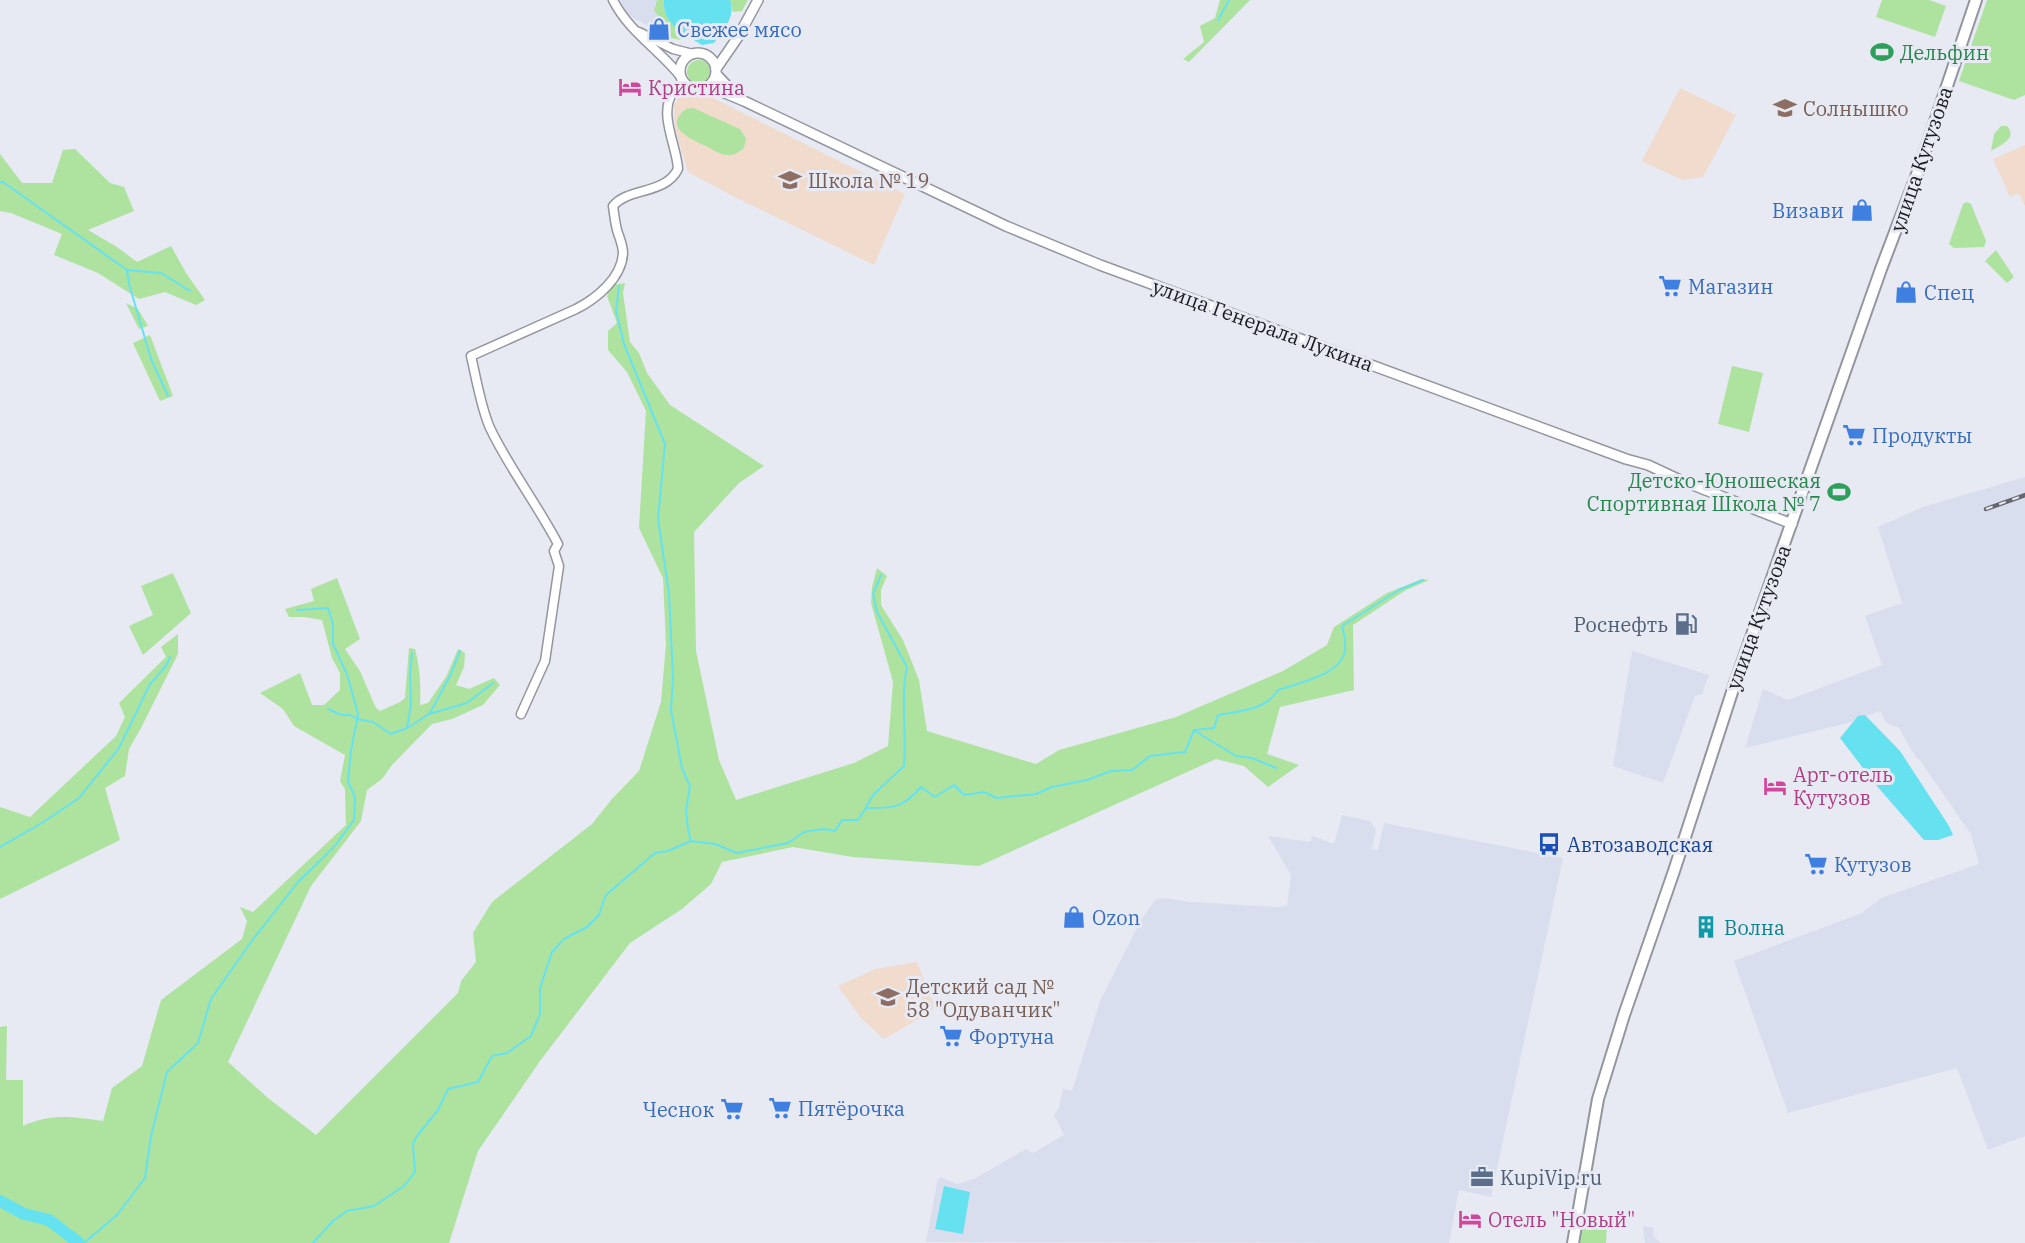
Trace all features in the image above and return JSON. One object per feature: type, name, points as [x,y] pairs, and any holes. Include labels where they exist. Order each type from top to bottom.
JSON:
[{"type":"main road","points":[[728,50],[709,57],[693,54],[684,60],[681,66],[682,80],[691,88],[700,89],[708,86],[758,0]]},
{"type":"main road","name":"улица Кутузова","points":[[1573,1243],[1598,1099],[1640,969],[1774,570],[1919,169],[1976,0]]},
{"type":"main road","points":[[709,57],[716,71]]},
{"type":"main road","name":"улица Генерала Лукина","points":[[716,71],[730,90],[744,101]]},
{"type":"main road","name":"улица Генерала Лукина","points":[[708,86],[1006,226],[1079,256],[1168,291],[1255,320],[1420,384],[1648,465],[1792,524]]},
{"type":"street","points":[[521,714],[545,661],[559,566],[554,551],[558,544],[539,509],[505,457],[489,425],[471,356],[592,300],[606,287],[617,270],[623,253],[613,206],[625,198],[662,185],[673,177],[678,169],[668,124],[668,111],[672,93],[682,80],[672,65],[634,29],[613,0]]},
{"type":"street","points":[[634,29],[673,49],[693,54]]},
{"type":"shaded area","points":[[620,0],[657,0],[654,11],[672,31],[667,37],[627,14]]},
{"type":"shaded area","points":[[1680,88],[1736,115],[1703,177],[1682,180],[1642,161]]},
{"type":"shaded area","name":"Школа № 19","points":[[681,94],[711,97],[905,194],[874,265],[688,172],[675,128],[674,105]]},
{"type":"shaded area","points":[[2025,145],[2025,206],[2019,193],[2010,197],[1993,159]]},
{"type":"shaded area","points":[[2025,477],[2025,1136],[1988,1150],[1957,1068],[1788,1113],[1734,961],[1862,913],[1881,898],[1979,864],[1971,834],[1915,756],[1899,728],[1886,723],[1880,711],[1848,723],[1745,748],[1763,689],[1788,700],[1882,665],[1865,616],[1902,603],[1878,527],[1923,507]]},
{"type":"shaded area","points":[[1632,651],[1709,675],[1702,694],[1695,696],[1663,783],[1613,766]]},
{"type":"shaded area","points":[[1342,815],[1370,821],[1376,830],[1372,849],[1378,850],[1384,823],[1563,858],[1491,1197],[1459,1190],[1449,1243],[926,1242],[937,1182],[940,1177],[957,1184],[974,1179],[1026,1149],[1033,1153],[1064,1135],[1054,1115],[1059,1108],[1063,1089],[1072,1091],[1100,1001],[1141,920],[1155,900],[1163,898],[1190,902],[1287,906],[1291,875],[1268,836],[1310,842],[1313,836],[1334,844]]},
{"type":"shaded area","name":"Детский сад № 58 \"Одуванчик\"","points":[[917,962],[935,1007],[884,1039],[861,1018],[838,986],[876,969]]},
{"type":"shaded area","points":[[1643,1226],[1653,1228],[1654,1237],[1661,1243],[1645,1243]]},
{"type":"green space","points":[[657,0],[664,0],[668,18],[682,31],[680,40],[667,37],[671,31],[654,11]]},
{"type":"green space","points":[[730,0],[748,0],[742,11],[733,12]]},
{"type":"green space","points":[[1220,0],[1250,0],[1189,62],[1183,59],[1204,42],[1200,26],[1215,18]]},
{"type":"green space","points":[[1882,0],[1929,0],[1946,6],[1935,37],[1876,17]]},
{"type":"green space","points":[[1987,0],[2025,0],[2025,95],[2014,100],[1959,81]]},
{"type":"green space","points":[[699,60],[708,63],[711,72],[708,81],[699,84],[690,81],[687,72],[690,63]]},
{"type":"green space","points":[[693,108],[740,129],[746,138],[744,148],[734,154],[725,155],[681,132],[677,121],[679,115],[686,109]]},
{"type":"green space","points":[[2001,126],[2007,126],[2011,134],[2003,144],[1991,151],[1994,134]]},
{"type":"green space","points":[[75,149],[110,183],[124,187],[134,211],[88,230],[137,262],[171,246],[205,300],[196,305],[165,292],[139,299],[98,273],[54,255],[62,234],[11,213],[0,211],[0,154],[22,183],[52,183],[63,150]]},
{"type":"green space","points":[[1967,202],[1971,204],[1986,241],[1984,247],[1954,248],[1949,244],[1963,204]]},
{"type":"green space","points":[[1996,250],[2014,277],[2007,283],[1985,261]]},
{"type":"green space","points":[[625,283],[623,293],[630,342],[639,353],[647,373],[670,405],[764,466],[739,483],[694,532],[696,651],[719,760],[736,800],[854,763],[888,746],[893,682],[871,603],[877,568],[887,576],[881,590],[881,605],[903,640],[919,680],[927,731],[1036,764],[1059,750],[1176,717],[1283,671],[1327,645],[1334,627],[1387,593],[1422,579],[1429,580],[1406,590],[1353,625],[1354,690],[1280,707],[1267,754],[1299,765],[1268,787],[1244,766],[1216,759],[979,866],[853,857],[793,847],[722,862],[711,884],[682,909],[630,943],[540,1061],[478,1151],[449,1243],[0,1243],[0,1027],[7,1026],[6,1080],[23,1080],[23,1126],[53,1118],[72,1117],[103,1121],[112,1088],[142,1066],[161,1000],[242,939],[247,921],[240,907],[253,912],[346,825],[345,789],[340,781],[345,755],[294,726],[283,709],[260,693],[300,673],[312,705],[324,705],[340,690],[340,673],[332,658],[322,620],[289,617],[285,609],[314,601],[311,589],[337,578],[360,639],[345,649],[360,671],[376,708],[380,711],[405,698],[409,648],[415,649],[418,663],[420,705],[428,703],[446,677],[458,649],[465,653],[464,667],[456,685],[469,689],[494,678],[500,685],[483,705],[452,719],[432,724],[392,765],[382,779],[367,790],[361,821],[311,886],[228,1062],[268,1098],[316,1135],[458,993],[461,981],[476,962],[473,933],[492,902],[592,824],[639,771],[661,702],[666,644],[663,578],[639,528],[646,411],[627,372],[608,350],[608,331],[617,323],[607,296],[612,285]]},
{"type":"green space","points":[[126,303],[138,309],[148,326],[139,329]]},
{"type":"green space","points":[[150,335],[173,396],[160,401],[133,343]]},
{"type":"green space","points":[[1732,366],[1763,373],[1749,432],[1718,424]]},
{"type":"green space","points":[[173,573],[191,613],[143,655],[129,626],[153,615],[141,586]]},
{"type":"green space","points":[[178,634],[178,654],[129,749],[125,776],[105,788],[120,840],[0,899],[0,807],[30,817],[116,736],[125,717],[119,703],[166,657],[161,647]]},
{"type":"green space","points":[[1588,1216],[1603,1218],[1607,1224],[1606,1243],[1578,1243],[1581,1225]]},
{"type":"water","points":[[664,0],[730,0],[730,17],[714,43],[702,45],[670,22],[664,9]]},
{"type":"water","points":[[1865,715],[1900,751],[1953,835],[1938,840],[1924,840],[1876,785],[1840,738],[1858,716]]},
{"type":"water","points":[[944,1186],[970,1192],[963,1234],[935,1229]]},
{"type":"waterway","points":[[1218,20],[1229,0]]},
{"type":"waterway","points":[[0,182],[127,270],[161,273],[190,291]]},
{"type":"waterway","points":[[127,271],[151,359],[168,396]]},
{"type":"waterway","points":[[619,286],[616,311],[624,344],[665,444],[658,519],[669,593],[673,679],[671,710],[682,768],[690,786],[686,811],[691,841]]},
{"type":"waterway","points":[[866,807],[873,795],[904,766],[904,692],[907,667],[877,612],[873,594],[881,575]]},
{"type":"waterway","points":[[313,1243],[333,1221],[347,1211],[374,1206],[404,1186],[415,1172],[413,1144],[438,1110],[448,1089],[478,1082],[492,1056],[507,1053],[531,1036],[540,1014],[540,988],[552,952],[564,939],[587,927],[599,915],[606,895],[655,853],[668,851],[691,841],[715,844],[737,853],[788,843],[804,832],[823,829],[835,831],[842,820],[858,820],[866,808],[897,806],[908,800],[921,787],[935,797],[954,785],[964,795],[984,792],[997,798],[1036,794],[1052,787],[1087,780],[1111,771],[1132,770],[1150,756],[1185,752],[1194,730],[1214,728],[1218,715],[1260,706],[1273,697],[1278,690],[1328,672],[1342,659],[1345,650],[1342,626],[1399,590],[1423,580]]},
{"type":"waterway","points":[[84,1243],[117,1215],[145,1178],[151,1136],[167,1072],[198,1043],[211,999],[251,942],[298,882],[334,847],[354,820],[355,797],[348,781],[358,714],[347,674],[333,644],[333,624],[328,608],[297,610]]},
{"type":"waterway","points":[[430,713],[451,674],[460,651]]},
{"type":"waterway","points":[[328,709],[341,715],[350,715],[373,722],[391,734],[407,728],[411,705],[412,653]]},
{"type":"waterway","points":[[0,847],[79,798],[119,748],[150,684],[166,666],[170,657]]},
{"type":"waterway","points":[[409,727],[429,714],[467,703],[493,683]]},
{"type":"waterway","points":[[1195,731],[1236,756],[1252,758],[1276,768]]},
{"type":"waterway","points":[[0,1201],[24,1214],[49,1220],[79,1243]]},
{"type":"railway","points":[[1986,509],[2025,495]]},
{"type":"place","name":"Свежее мясо","points":[[659,29]]},
{"type":"place","name":"Дельфин","points":[[1882,52]]},
{"type":"place","name":"Кристина","points":[[630,87]]},
{"type":"place","name":"Солнышко","points":[[1785,108]]},
{"type":"place","name":"Школа № 19","points":[[790,180]]},
{"type":"place","name":"Визави","points":[[1862,210]]},
{"type":"place","name":"Магазин","points":[[1670,286]]},
{"type":"place","name":"Спец","points":[[1906,292]]},
{"type":"place","name":"Продукты","points":[[1854,435]]},
{"type":"place","name":"Детско-Юношеская Спортивная Школа № 7","points":[[1839,492]]},
{"type":"place","name":"Роснефть","points":[[1686,624]]},
{"type":"place","name":"Арт-отель Кутузов","points":[[1775,786]]},
{"type":"place","name":"Автозаводская","points":[[1549,844]]},
{"type":"place","name":"Кутузов","points":[[1816,864]]},
{"type":"place","name":"Ozon","points":[[1074,917]]},
{"type":"place","name":"Волна","points":[[1706,927]]},
{"type":"place","name":"Детский сад № 58 \"Одуванчик\"","points":[[888,997]]},
{"type":"place","name":"Фортуна","points":[[951,1036]]},
{"type":"place","name":"Пятёрочка","points":[[780,1108]]},
{"type":"place","name":"Чеснок","points":[[732,1109]]},
{"type":"place","name":"KupiVip.ru","points":[[1482,1177]]},
{"type":"place","name":"Отель \"Новый\"","points":[[1470,1219]]}]
